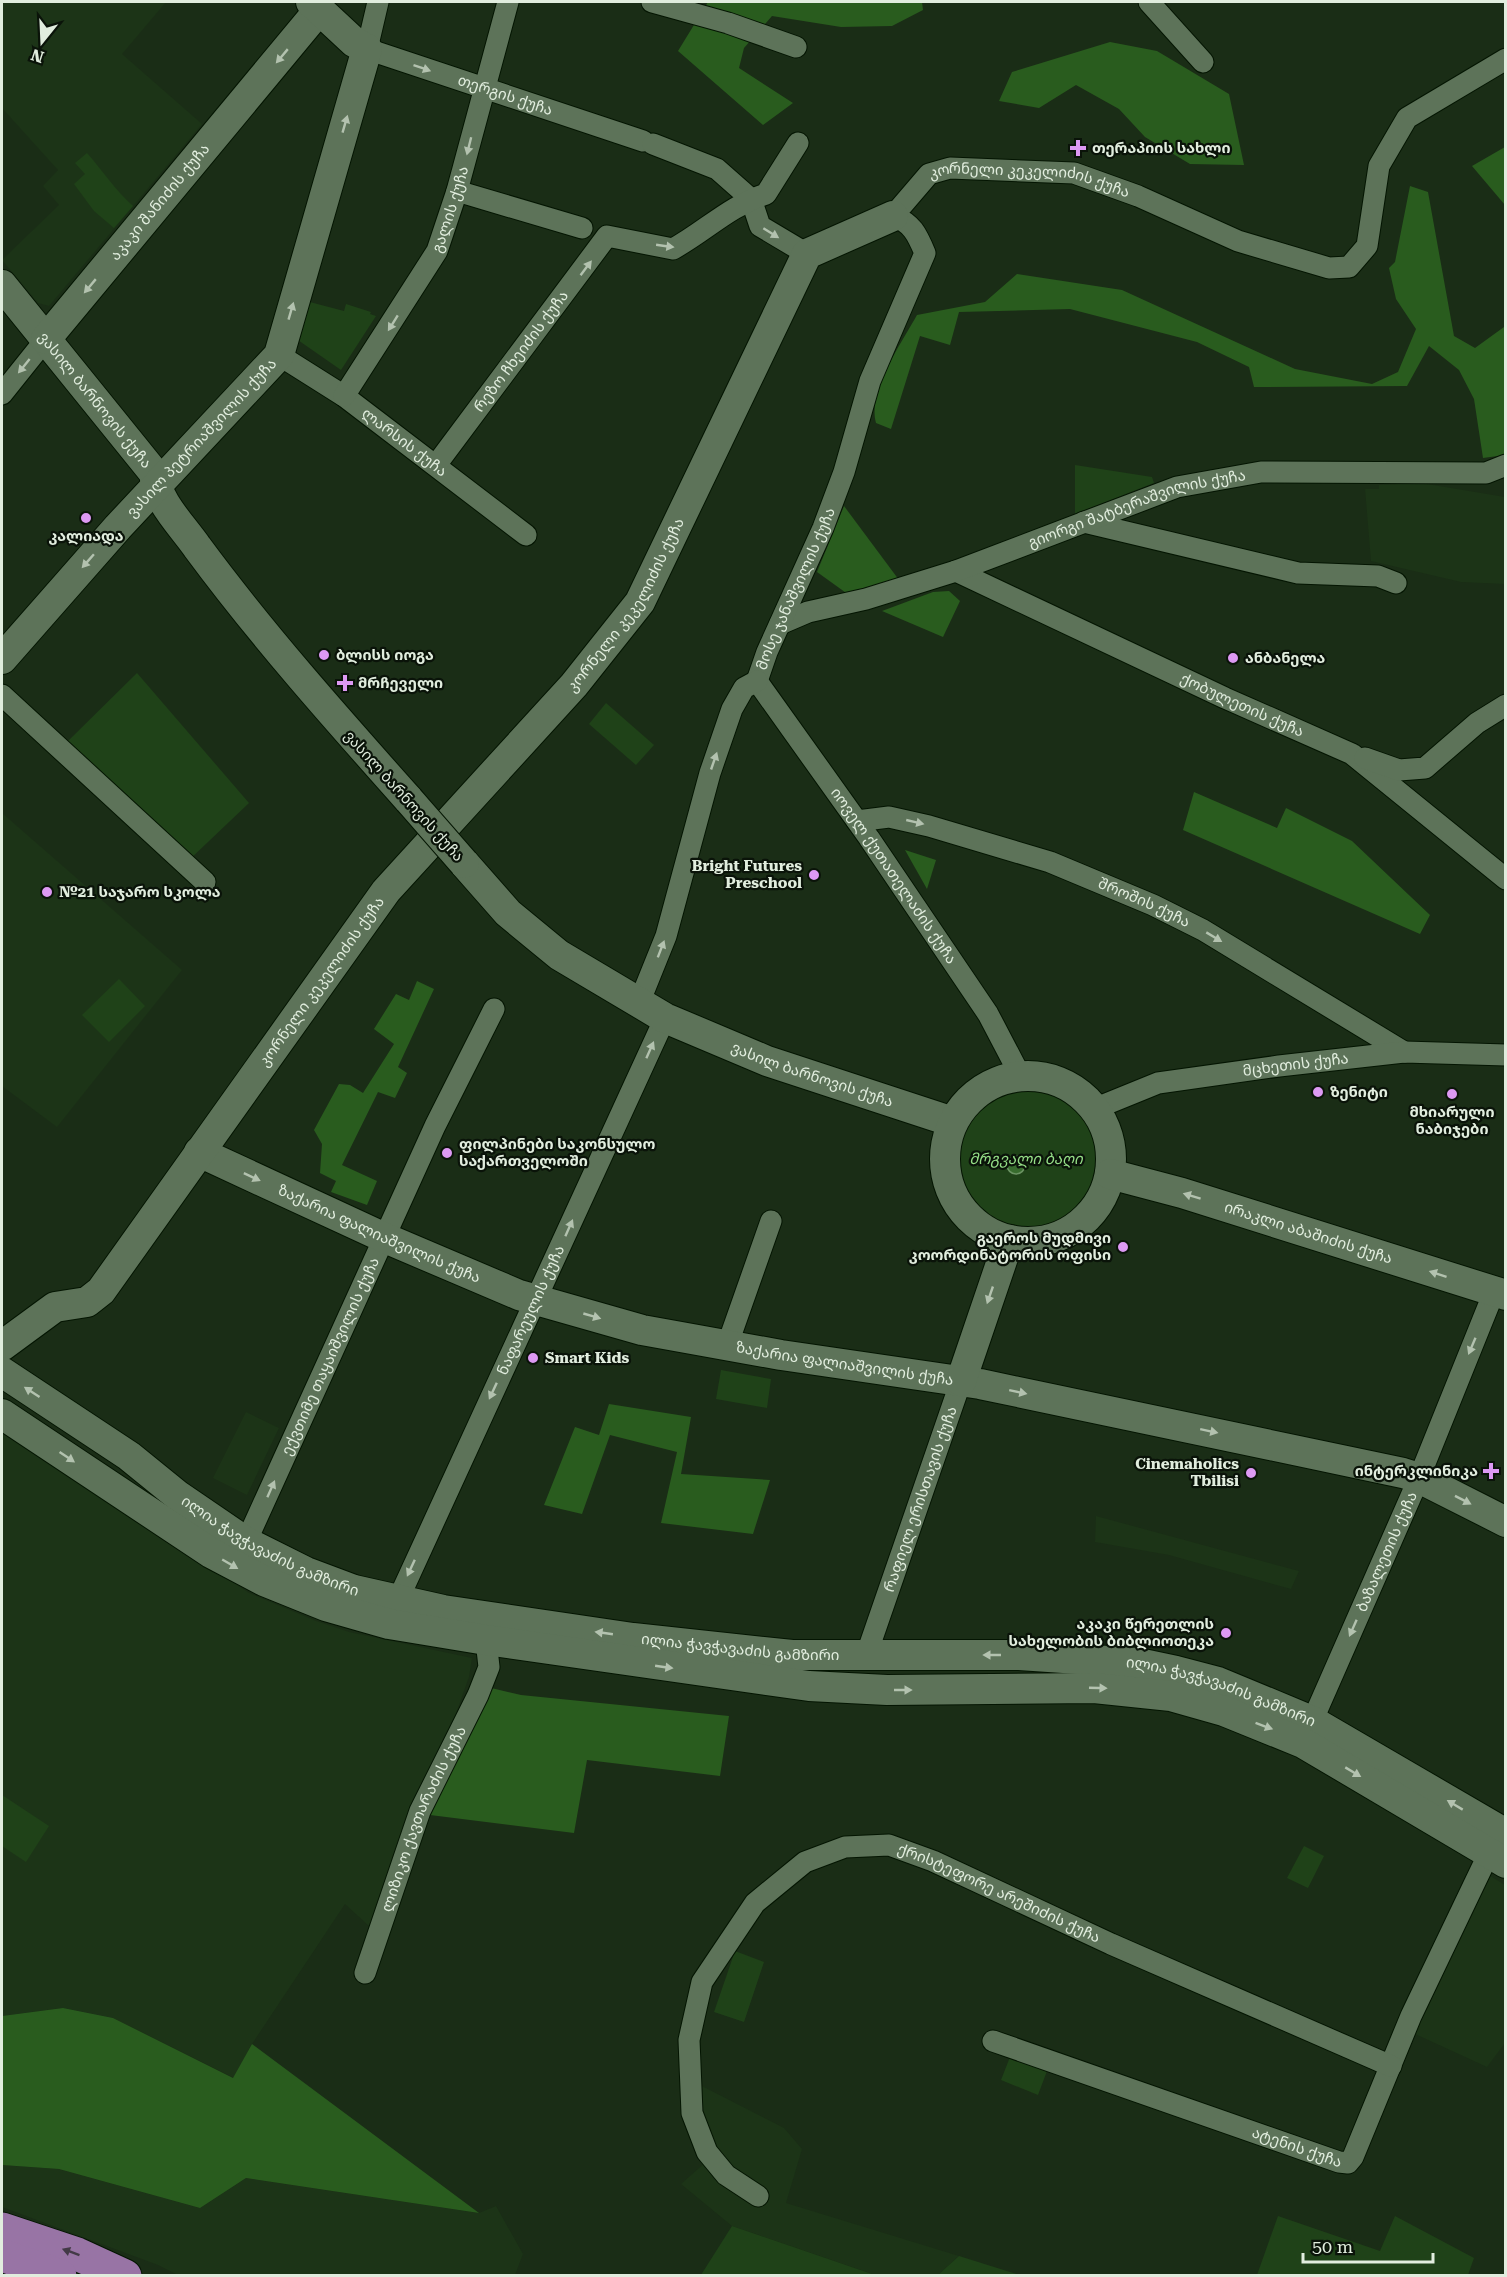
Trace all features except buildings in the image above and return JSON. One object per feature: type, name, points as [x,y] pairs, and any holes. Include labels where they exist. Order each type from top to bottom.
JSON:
[{"type":"main road","points":[[2,2229],[77,2254],[124,2276]]},
{"type":"main road","points":[[2,2254],[60,2276]]},
{"type":"street","name":"ვასილ პეტრიაშვილის ქუჩა","points":[[2,659],[279,355],[367,49],[378,2]]},
{"type":"street","name":"გალის ქუჩა","points":[[344,396],[437,251],[457,191],[508,2]]},
{"type":"street","points":[[652,2],[728,22],[796,47]]},
{"type":"street","points":[[1149,2],[1203,62]]},
{"type":"street","points":[[315,6],[354,42],[367,49]]},
{"type":"street","name":"აკაკი შანიძის ქუჩა","points":[[2,394],[315,6]]},
{"type":"street","name":"თერგის ქუჩა","points":[[367,49],[648,142],[717,169],[751,199],[760,226],[807,254]]},
{"type":"street","name":"კორნელი კეკელიძის ქუჩა","points":[[3,1344],[55,1307],[87,1302],[101,1291],[399,874],[574,685],[640,602],[807,254],[893,216],[929,174],[950,168],[1074,173],[1138,196],[1238,241],[1329,268],[1349,267],[1367,246],[1379,166],[1407,118],[1506,59]]},
{"type":"street","points":[[751,199],[766,194],[798,142]]},
{"type":"street","points":[[457,191],[582,228]]},
{"type":"street","name":"რეზო ჩხეიძის ქუჩა","points":[[436,465],[607,236],[673,249],[696,236],[742,202],[751,199]]},
{"type":"street","name":"მოსე ჯანაშვილის ქუჩა","points":[[639,1003],[666,936],[710,773],[732,709],[744,688],[757,681],[823,528],[844,472],[870,381],[925,253],[916,232],[907,221],[893,216]]},
{"type":"street","name":"ვასილ ბარნოვის ქუჩა","points":[[2,285],[154,473],[156,488],[217,574],[338,721],[508,913],[559,956],[664,1018],[767,1061],[954,1122]]},
{"type":"street","name":"ლარსის ქუჩა","points":[[279,355],[344,396],[526,535]]},
{"type":"street","name":"გიორგი შატბერაშვილის ქუჩა","points":[[780,624],[808,612],[866,600],[956,571],[1177,487],[1261,471],[1499,473]]},
{"type":"street","points":[[1084,522],[1298,573],[1378,576],[1396,583]]},
{"type":"street","name":"ქობულეთის ქუჩა","points":[[956,571],[1225,698],[1352,754],[1506,879]]},
{"type":"street","name":"იოველ ქუთათელაძის ქუჩა","points":[[757,681],[857,821],[988,1014],[1021,1077]]},
{"type":"street","points":[[2,695],[205,882]]},
{"type":"street","points":[[1352,754],[1399,770],[1425,768],[1477,723],[1506,705]]},
{"type":"street","name":"შროშის ქუჩა","points":[[857,821],[889,817],[916,822],[1050,862],[1153,905],[1203,930],[1404,1052]]},
{"type":"street","name":"ექვთიმე თაყაიშვილის ქუჩა","points":[[246,1542],[435,1126],[494,1009]]},
{"type":"street","name":"ნაფარეულის ქუჩა","points":[[397,1602],[664,1018]]},
{"type":"street","name":"მცხეთის ქუჩა","points":[[1094,1109],[1158,1083],[1404,1052],[1506,1055]]},
{"type":"street","points":[[1021,1077],[1045,1078],[1072,1089],[1094,1109],[1108,1140],[1110,1174],[1097,1205],[1072,1229],[1041,1241],[1010,1240],[986,1231],[973,1222],[954,1198],[945,1168],[948,1133],[963,1107],[980,1091],[999,1081],[1021,1077]]},
{"type":"street","name":"ზაქარია ფალიაშვილის ქუჩა","points":[[199,1152],[385,1238],[536,1300],[642,1330],[727,1346],[961,1381],[1218,1433],[1419,1478],[1506,1522]]},
{"type":"street","name":"ირაკლი აბაშიძის ქუჩა","points":[[1110,1174],[1182,1193],[1500,1293]]},
{"type":"street","points":[[727,1346],[771,1221]]},
{"type":"street","name":"რაფიელ ერისთავის ქუჩა","points":[[866,1656],[1010,1240]]},
{"type":"street","name":"ბაზალეთის ქუჩა","points":[[1308,1732],[1500,1293]]},
{"type":"street","name":"ილია ჭავჭავაძის გამზირი","points":[[2,1372],[129,1456],[177,1495],[246,1542],[306,1572],[354,1590],[397,1602],[633,1638],[792,1655],[1019,1655],[1138,1664],[1218,1682],[1308,1732],[1500,1850]]},
{"type":"street","name":"ილია ჭავჭავაძის გამზირი","points":[[2,1414],[211,1553],[264,1581],[326,1606],[496,1651],[809,1686],[887,1690],[1094,1688],[1134,1690],[1171,1696],[1308,1732]]},
{"type":"street","name":"ლიზიკო ქავთარაძის ქუჩა","points":[[365,1973],[420,1811],[478,1695],[496,1651]]},
{"type":"street","name":"ქრისტეფორე არეშიძის ქუჩა","points":[[758,2196],[726,2175],[707,2152],[692,2113],[689,2040],[702,1982],[755,1903],[805,1862],[845,1847],[889,1845],[933,1861],[1081,1931],[1391,2066]]},
{"type":"street","name":"ატენის ქუჩა","points":[[993,2041],[1339,2162],[1348,2163],[1353,2157],[1416,2006],[1500,1850]]},
{"type":"shaded area","points":[[2,2],[166,2],[122,54],[202,124],[49,306],[38,303],[2,260],[59,205],[43,186],[58,170],[2,108]]},
{"type":"shaded area","points":[[708,2],[922,2],[923,10],[892,26],[841,27],[772,16],[744,48],[739,68],[793,103],[763,125],[678,51]]},
{"type":"shaded area","points":[[1110,42],[1157,51],[1229,94],[1244,165],[1190,164],[1145,137],[1119,109],[1076,85],[1039,108],[999,101],[1012,72]]},
{"type":"shaded area","points":[[1505,147],[1505,205],[1472,166]]},
{"type":"shaded area","points":[[1410,186],[1428,192],[1454,336],[1475,348],[1505,328],[1505,455],[1483,458],[1474,399],[1459,370],[1429,346],[1407,386],[1254,387],[1249,367],[1197,342],[1070,309],[959,312],[950,345],[920,336],[891,429],[876,423],[876,397],[881,382],[917,315],[985,302],[1017,274],[1122,290],[1295,369],[1372,384],[1398,372],[1416,329],[1396,299],[1389,268],[1395,262]]},
{"type":"shaded area","points":[[1421,483],[1505,497],[1505,584],[1461,582],[1371,561],[1365,489],[1379,489],[1379,485]]},
{"type":"shaded area","points":[[844,506],[899,580],[849,595],[817,572]]},
{"type":"shaded area","points":[[949,591],[960,601],[943,637],[882,611],[933,592]]},
{"type":"shaded area","points":[[1194,792],[1277,828],[1286,808],[1352,841],[1430,915],[1420,934],[1183,830]]},
{"type":"shaded area","name":"№21 საჯარო სკოლა","points":[[2,813],[182,970],[57,1127],[2,1086]]},
{"type":"shaded area","points":[[905,850],[936,860],[927,889]]},
{"type":"shaded area","points":[[417,981],[434,989],[398,1067],[407,1073],[395,1098],[378,1092],[342,1165],[377,1181],[367,1205],[331,1192],[336,1181],[320,1173],[322,1144],[314,1130],[339,1084],[350,1085],[363,1093],[394,1044],[374,1029],[396,994],[409,1000]]},
{"type":"shaded area","points":[[1012,1156],[1020,1156],[1025,1161],[1023,1172],[1012,1174],[1007,1169],[1007,1161]]},
{"type":"shaded area","points":[[609,1404],[691,1417],[681,1474],[770,1480],[753,1534],[661,1523],[677,1452],[610,1435],[582,1514],[544,1505],[575,1427],[599,1435]]},
{"type":"shaded area","points":[[246,1412],[279,1428],[247,1495],[213,1478]]},
{"type":"shaded area","points":[[2,1423],[249,1593],[349,1632],[472,1658],[469,1677],[421,1811],[370,1927],[345,1904],[252,2044],[234,2078],[113,2018],[63,2008],[2,2016]]},
{"type":"shaded area","points":[[1096,1516],[1299,1571],[1291,1589],[1169,1555],[1095,1542]]},
{"type":"shaded area","points":[[487,1687],[521,1695],[729,1716],[720,1776],[587,1760],[574,1833],[422,1814]]},
{"type":"shaded area","points":[[1487,1874],[1505,1885],[1505,2043],[1487,2067],[1413,2033]]},
{"type":"shaded area","points":[[63,2008],[113,2018],[233,2078],[252,2044],[479,2213],[246,2178],[200,2208],[59,2169],[2,2165],[2,2016]]},
{"type":"shaded area","points":[[694,2082],[784,2128],[802,2149],[786,2203],[959,2256],[938,2275],[875,2275],[732,2226],[681,2184],[715,2154]]},
{"type":"shaded area","points":[[2,2165],[59,2169],[200,2208],[246,2178],[479,2213],[496,2206],[523,2254],[515,2275],[178,2275],[158,2265],[2,2207]]},
{"type":"green space","points":[[87,153],[133,206],[114,228],[94,211],[74,184],[85,174],[75,163]]},
{"type":"green space","points":[[306,301],[344,311],[346,304],[371,312],[370,314],[376,316],[341,370],[295,338]]},
{"type":"green space","points":[[1075,465],[1152,477],[1154,483],[1075,514]]},
{"type":"green space","points":[[137,673],[249,803],[188,861],[66,743]]},
{"type":"green space","points":[[606,703],[654,745],[636,765],[589,724]]},
{"type":"green space","points":[[119,979],[145,1006],[109,1042],[82,1015]]},
{"type":"green space","name":"მრგვალი ბაღი","points":[[1026,1088],[1040,1089],[1053,1094],[1076,1109],[1091,1132],[1096,1145],[1096,1173],[1091,1186],[1076,1209],[1053,1224],[1040,1229],[1026,1230],[1012,1229],[999,1224],[976,1209],[961,1186],[956,1173],[955,1159],[956,1145],[961,1132],[976,1109],[999,1094],[1012,1089]]},
{"type":"green space","points":[[721,1370],[771,1379],[767,1408],[716,1399]]},
{"type":"green space","points":[[2,1795],[49,1826],[26,1862],[2,1846]]},
{"type":"green space","points":[[1304,1846],[1324,1856],[1308,1888],[1287,1878]]},
{"type":"green space","points":[[735,1951],[764,1962],[744,2022],[714,2012]]},
{"type":"green space","points":[[1010,2057],[1047,2071],[1038,2095],[1001,2080]]},
{"type":"green space","points":[[1278,2216],[1380,2251],[1395,2216],[1474,2258],[1468,2275],[1257,2275]]},
{"type":"green space","points":[[732,2226],[875,2275],[701,2275]]},
{"type":"green space","points":[[959,2256],[1020,2275],[938,2275]]},
{"type":"place","name":"თერაპიის სახლი","points":[[1078,148]]},
{"type":"place","name":"კალიადა","points":[[86,518]]},
{"type":"place","name":"ბლისს იოგა","points":[[324,655]]},
{"type":"place","name":"ანბანელა","points":[[1233,658]]},
{"type":"place","name":"მრჩეველი","points":[[345,683]]},
{"type":"place","name":"Bright Futures Preschool","points":[[814,875]]},
{"type":"place","name":"№21 საჯარო სკოლა","points":[[47,892]]},
{"type":"place","name":"ზენიტი","points":[[1318,1092]]},
{"type":"place","name":"მხიარული ნაბიჯები","points":[[1452,1094]]},
{"type":"place","name":"ფილპინები საკონსულო საქართველოში","points":[[447,1153]]},
{"type":"place","name":"გაეროს მუდმივი კოორდინატორის ოფისი","points":[[1123,1247]]},
{"type":"place","name":"Smart Kids","points":[[533,1358]]},
{"type":"place","name":"ინტერკლინიკა","points":[[1491,1471]]},
{"type":"place","name":"Cinemaholics Tbilisi","points":[[1251,1473]]},
{"type":"place","name":"აკაკი წერეთლის სახელობის ბიბლიოთეკა","points":[[1226,1633]]}]
